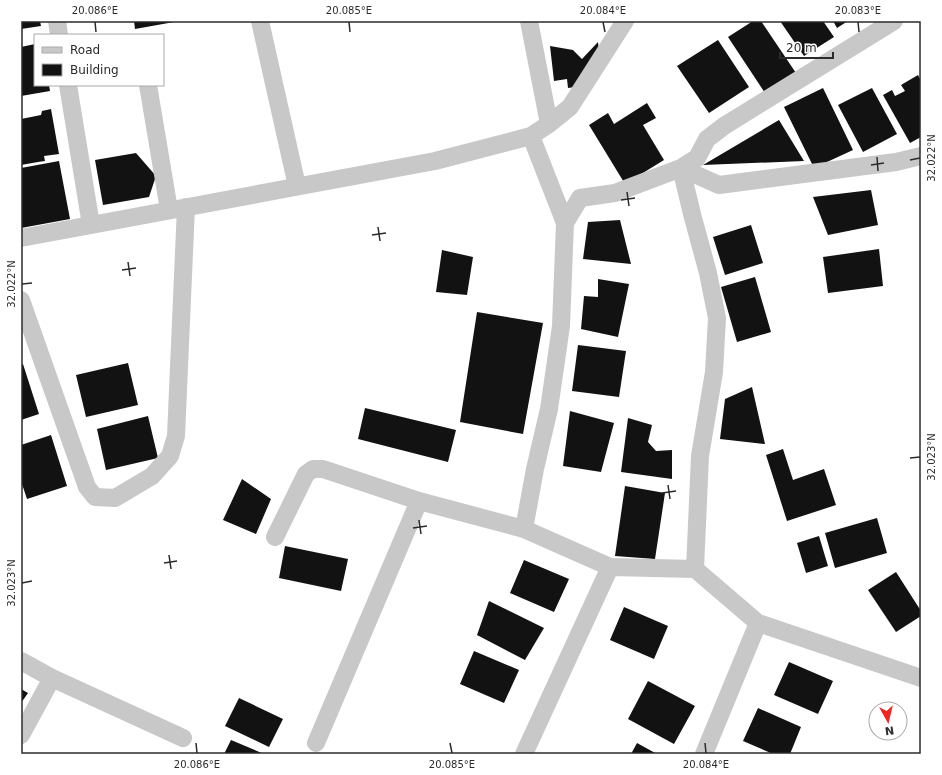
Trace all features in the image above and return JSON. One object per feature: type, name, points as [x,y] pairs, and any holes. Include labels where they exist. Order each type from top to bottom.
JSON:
[{"type":"street","points":[[57,21],[59,34]]},
{"type":"street","points":[[260,21],[298,186]]},
{"type":"street","points":[[529,21],[549,124]]},
{"type":"street","points":[[21,238],[435,161],[531,136],[570,107],[625,21]]},
{"type":"street","points":[[565,223],[580,198],[615,193],[681,168],[696,158],[707,139],[724,126],[894,21]]},
{"type":"street","points":[[68,86],[91,224]]},
{"type":"street","points":[[148,86],[169,210]]},
{"type":"street","points":[[524,529],[535,469],[549,409],[560,334],[565,223],[531,136]]},
{"type":"street","points":[[681,168],[719,185],[896,162],[921,156]]},
{"type":"street","points":[[681,168],[708,273],[717,318],[714,372],[700,456],[695,569]]},
{"type":"street","points":[[21,300],[87,487],[95,497],[115,498],[152,476],[170,456],[176,436],[186,207]]},
{"type":"street","points":[[275,537],[306,474],[313,469],[324,469],[419,501],[524,529],[610,567],[695,569],[758,623],[921,678]]},
{"type":"street","points":[[316,743],[419,501]]},
{"type":"street","points":[[524,754],[610,567]]},
{"type":"street","points":[[704,754],[758,623]]},
{"type":"street","points":[[21,661],[52,678],[183,738]]},
{"type":"street","points":[[21,735],[52,678]]},
{"type":"building","points":[[21,21],[40,21],[41,26],[21,29]]},
{"type":"building","points":[[134,21],[174,21],[174,22],[135,29]]},
{"type":"building","points":[[753,21],[761,21],[796,73],[765,93],[728,37]]},
{"type":"building","points":[[780,21],[823,21],[834,37],[804,56]]},
{"type":"building","points":[[833,21],[848,21],[837,28]]},
{"type":"building","points":[[718,40],[749,87],[709,113],[677,66]]},
{"type":"building","points":[[598,42],[600,62],[590,85],[568,88],[567,79],[554,81],[550,46],[573,50],[582,59]]},
{"type":"building","points":[[34,44],[34,86],[49,86],[50,91],[21,96],[21,47]]},
{"type":"building","points":[[918,75],[921,81],[921,137],[910,143],[883,95],[892,90],[895,96],[905,91],[901,85]]},
{"type":"building","points":[[823,88],[853,150],[814,168],[784,107]]},
{"type":"building","points":[[872,88],[897,134],[863,152],[838,105]]},
{"type":"building","points":[[647,103],[656,118],[643,125],[664,160],[625,184],[589,125],[608,113],[614,124]]},
{"type":"building","points":[[51,109],[59,154],[44,156],[45,161],[21,165],[21,119],[41,115],[42,111]]},
{"type":"building","points":[[779,120],[804,161],[703,165]]},
{"type":"building","points":[[136,153],[156,176],[149,197],[103,205],[95,160]]},
{"type":"building","points":[[59,161],[70,219],[21,228],[21,168]]},
{"type":"building","points":[[871,190],[878,225],[828,235],[813,197]]},
{"type":"building","points":[[620,220],[631,264],[583,259],[588,222]]},
{"type":"building","points":[[751,225],[763,263],[725,275],[713,237]]},
{"type":"building","points":[[879,249],[883,286],[828,293],[823,257]]},
{"type":"building","points":[[442,250],[473,257],[467,295],[436,292]]},
{"type":"building","points":[[755,277],[771,332],[737,342],[721,287]]},
{"type":"building","points":[[598,279],[629,284],[618,337],[581,329],[584,296],[598,297]]},
{"type":"building","points":[[477,312],[543,323],[523,434],[460,422]]},
{"type":"building","points":[[578,345],[626,351],[619,397],[572,391]]},
{"type":"building","points":[[128,363],[138,405],[86,417],[76,375]]},
{"type":"building","points":[[23,364],[39,414],[21,420],[21,365]]},
{"type":"building","points":[[752,387],[765,444],[720,439],[725,399]]},
{"type":"building","points":[[365,408],[456,430],[448,462],[358,439]]},
{"type":"building","points":[[570,411],[614,423],[601,472],[563,466]]},
{"type":"building","points":[[148,416],[158,458],[106,470],[97,429]]},
{"type":"building","points":[[628,418],[652,425],[648,442],[656,451],[672,450],[672,479],[621,472]]},
{"type":"building","points":[[51,435],[67,486],[27,499],[21,481],[21,445]]},
{"type":"building","points":[[783,449],[793,480],[824,469],[836,505],[787,521],[766,455]]},
{"type":"building","points":[[242,479],[271,499],[256,534],[223,520]]},
{"type":"building","points":[[625,486],[665,493],[655,559],[615,556]]},
{"type":"building","points":[[877,518],[887,553],[835,568],[825,533]]},
{"type":"building","points":[[819,536],[828,566],[806,573],[797,543]]},
{"type":"building","points":[[285,546],[348,559],[341,591],[279,578]]},
{"type":"building","points":[[524,560],[569,579],[554,612],[510,593]]},
{"type":"building","points":[[896,572],[921,611],[921,616],[896,632],[868,590]]},
{"type":"building","points":[[489,601],[544,628],[525,660],[477,635]]},
{"type":"building","points":[[624,607],[668,626],[654,659],[610,640]]},
{"type":"building","points":[[474,651],[519,670],[504,703],[460,684]]},
{"type":"building","points":[[789,662],[833,681],[818,714],[774,695]]},
{"type":"building","points":[[648,681],[695,706],[674,744],[628,719]]},
{"type":"building","points":[[21,689],[28,693],[21,703]]},
{"type":"building","points":[[239,698],[283,719],[269,747],[225,726]]},
{"type":"building","points":[[758,708],[801,727],[790,754],[773,754],[743,741]]},
{"type":"building","points":[[231,740],[264,754],[224,754]]},
{"type":"building","points":[[637,743],[657,754],[631,754]]}]
